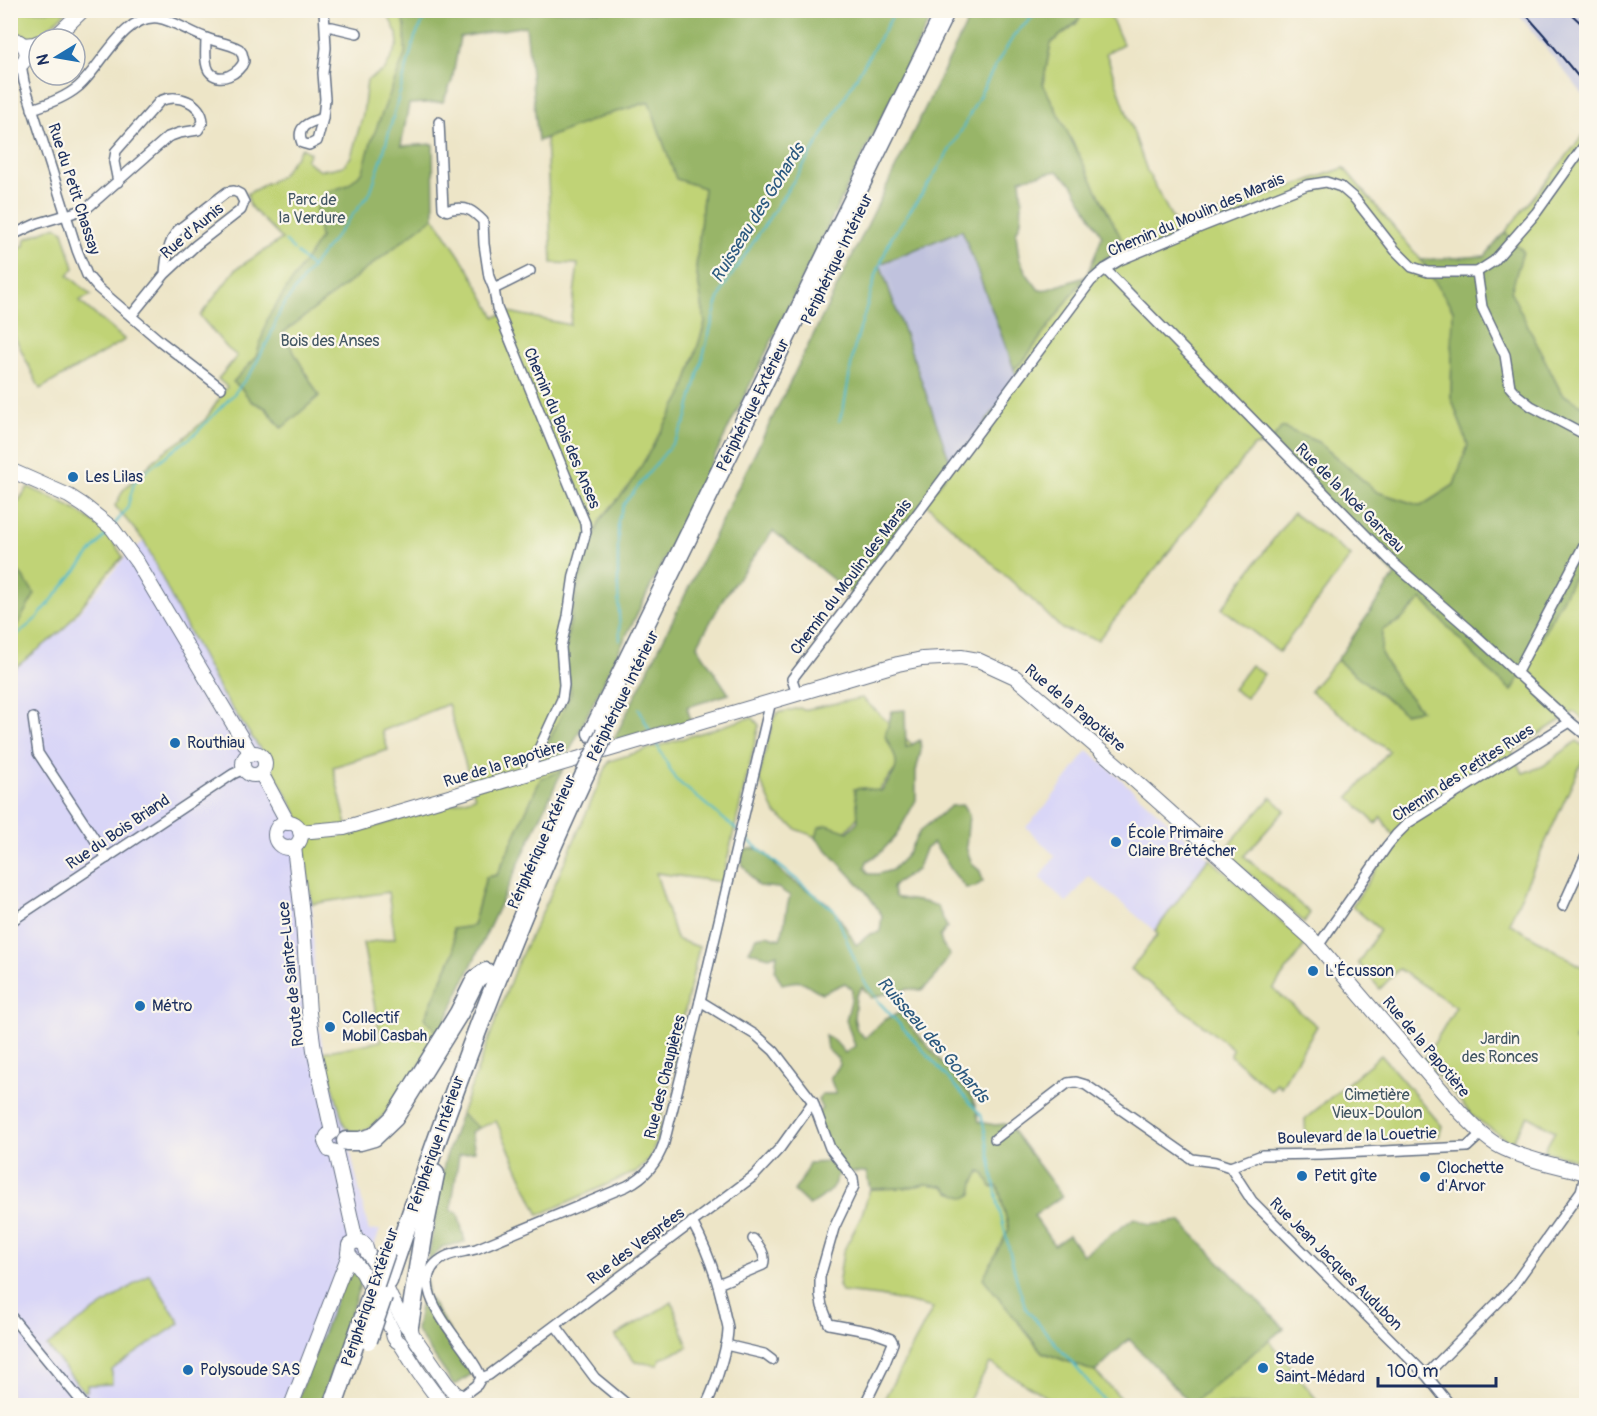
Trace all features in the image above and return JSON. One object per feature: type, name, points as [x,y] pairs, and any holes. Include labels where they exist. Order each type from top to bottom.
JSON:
[{"type":"highway","name":"Périphérique Extérieur","points":[[599,733],[946,10]]},
{"type":"highway","name":"Périphérique Intérieur","points":[[345,1406],[481,1019],[579,774],[959,10]]},
{"type":"highway","name":"Périphérique Extérieur","points":[[333,1406],[452,1061],[486,972],[542,840],[579,774]]},
{"type":"highway","points":[[338,1142],[360,1141],[374,1137],[394,1118],[459,1013],[476,979],[486,972]]},
{"type":"highway","points":[[404,1332],[433,1183],[444,1139],[442,1125]]},
{"type":"street","points":[[65,27],[83,10]]},
{"type":"street","points":[[322,118],[324,99],[322,73],[326,27],[324,10]]},
{"type":"street","points":[[32,108],[61,98],[77,88],[127,29],[135,22],[148,18],[162,19],[239,49],[244,61],[240,69],[224,77],[212,74],[206,61],[206,38]]},
{"type":"street","points":[[326,27],[357,33]]},
{"type":"street","points":[[17,42],[26,50],[17,65]]},
{"type":"street","name":"Rue du Petit Chassay","points":[[17,65],[87,275],[98,288],[160,341],[220,388]]},
{"type":"street","points":[[10,236],[36,224],[86,209],[118,183],[168,137],[198,130],[203,122],[199,108],[182,98],[165,98],[160,101],[116,151],[114,162],[118,183]]},
{"type":"street","name":"Chemin du Bois des Anses","points":[[439,122],[442,208],[447,211],[466,208],[473,211],[483,221],[489,276],[497,308],[581,510],[586,532],[574,575],[561,647],[564,686],[562,699],[532,764],[532,773]]},
{"type":"street","points":[[1587,142],[1536,213],[1494,261],[1477,272],[1482,307],[1505,355],[1510,387],[1531,406],[1587,435]]},
{"type":"street","name":"Chemin du Moulin des Marais","points":[[797,694],[792,679],[1090,281],[1105,269],[1120,260],[1252,206],[1307,185],[1326,182],[1341,187],[1355,199],[1395,250],[1412,267],[1428,272],[1477,272]]},
{"type":"street","name":"Rue d'Aunis","points":[[131,316],[165,273],[241,210],[244,202],[240,194],[234,190],[227,192],[173,236],[167,254],[165,273]]},
{"type":"street","name":"Rue de la Noë Garreau","points":[[1105,269],[1390,561],[1587,735]]},
{"type":"street","points":[[494,289],[530,271]]},
{"type":"street","points":[[10,470],[69,496],[116,533],[137,562],[251,754]]},
{"type":"street","points":[[1516,674],[1587,541]]},
{"type":"street","name":"Rue de la Papotière","points":[[300,832],[344,828],[898,664],[922,659],[961,657],[978,660],[998,668],[1019,681],[1123,770],[1318,945],[1461,1113],[1482,1133],[1503,1149],[1586,1173]]},
{"type":"street","name":"Rue des Chaupières","points":[[482,1378],[479,1370],[434,1305],[428,1284],[429,1275],[440,1260],[451,1254],[476,1249],[627,1186],[649,1171],[657,1160],[664,1143],[700,1000],[771,701]]},
{"type":"street","points":[[33,718],[38,753],[107,858]]},
{"type":"street","name":"Chemin des Petites Rues","points":[[1318,945],[1387,846],[1408,823],[1570,722]]},
{"type":"street","points":[[251,754],[260,755],[264,760],[264,767],[258,774],[248,774],[244,769],[243,762],[251,754]]},
{"type":"street","name":"Rue du Bois Briand","points":[[10,922],[233,774],[244,769]]},
{"type":"street","points":[[261,772],[288,823]]},
{"type":"street","points":[[288,823],[297,826],[300,832],[300,840],[294,847],[282,847],[276,839],[279,826],[288,823]]},
{"type":"street","name":"Route de Sainte-Luce","points":[[294,847],[314,1050],[338,1142],[356,1241]]},
{"type":"street","points":[[1563,906],[1587,855]]},
{"type":"street","points":[[700,1000],[767,1043],[813,1102],[830,1148],[854,1181],[853,1190],[830,1239],[820,1277],[819,1295],[829,1324],[872,1332],[891,1339],[893,1346],[864,1406]]},
{"type":"street","points":[[995,1139],[1055,1092],[1068,1083],[1076,1082],[1086,1085],[1192,1159],[1215,1162],[1230,1167]]},
{"type":"street","name":"Rue des Vesprées","points":[[462,1401],[482,1378],[556,1326],[754,1176],[780,1148],[813,1102]]},
{"type":"street","name":"Boulevard de la Louetrie","points":[[1230,1167],[1262,1155],[1467,1148],[1482,1133]]},
{"type":"street","name":"Rue Jean Jacques Audubon","points":[[1230,1167],[1252,1201],[1426,1375],[1451,1406]]},
{"type":"street","points":[[1426,1375],[1511,1289],[1581,1191],[1586,1173]]},
{"type":"street","points":[[692,1222],[718,1284],[728,1329],[726,1345],[711,1395],[705,1406]]},
{"type":"street","points":[[718,1284],[763,1265],[765,1260],[760,1246],[753,1239]]},
{"type":"street","points":[[442,1405],[419,1373],[404,1332],[391,1298],[367,1248],[363,1243],[352,1242],[348,1249],[363,1274],[404,1332],[462,1401]]},
{"type":"street","points":[[291,1406],[347,1260],[362,1259],[367,1252]]},
{"type":"street","points":[[10,1315],[85,1406]]},
{"type":"street","points":[[556,1326],[595,1378],[629,1406]]},
{"type":"street","points":[[726,1345],[764,1354],[772,1360]]},
{"type":"street","points":[[442,1405],[446,1396],[462,1401]]},
{"type":"shaded area","points":[[1516,11],[1579,11],[1586,16],[1586,98]]},
{"type":"shaded area","points":[[962,229],[1018,379],[952,467],[879,264]]},
{"type":"shaded area","points":[[144,541],[177,609],[267,759],[299,818],[306,846],[304,852],[312,904],[316,1012],[322,1044],[369,1231],[380,1230],[365,1270],[295,1405],[11,1405],[10,913],[17,908],[10,897],[11,672],[64,630],[125,557]]},
{"type":"shaded area","name":"École Primaire Claire Brétécher","points":[[1088,750],[1209,858],[1155,931],[1089,876],[1067,903],[1040,878],[1055,856],[1026,827],[1045,807]]},
{"type":"green space","points":[[11,11],[67,11],[49,27],[27,27],[27,37],[22,34],[11,35]]},
{"type":"green space","points":[[386,11],[524,11],[444,12],[389,153],[315,271],[263,363],[251,401],[265,408],[281,428],[319,396],[283,333],[434,217],[469,270],[495,317],[509,312],[570,325],[578,264],[552,263],[546,138],[606,115],[649,102],[676,178],[704,188],[696,268],[705,323],[683,393],[631,484],[601,519],[585,559],[568,632],[565,660],[571,693],[548,744],[550,758],[568,754],[562,771],[541,778],[497,875],[486,877],[473,926],[453,930],[454,952],[425,1018],[439,1035],[390,1108],[366,1130],[355,1133],[344,1125],[323,1052],[381,1041],[363,943],[395,938],[388,892],[312,904],[304,852],[306,846],[299,818],[267,759],[222,694],[144,541],[115,506],[124,489],[162,453],[205,420],[227,387],[218,379],[237,356],[227,348],[200,316],[236,269],[282,239],[250,206],[247,194],[281,176],[302,148],[310,153],[306,160],[319,170],[343,166],[351,157],[363,114],[367,80],[385,70],[398,44],[397,34]],"holes":[[[448,704],[475,797],[349,834],[333,767],[388,750],[382,731]]]},
{"type":"green space","points":[[399,11],[934,11],[568,754],[550,758],[548,744],[571,693],[565,660],[568,632],[585,559],[601,519],[631,484],[683,393],[705,323],[696,268],[704,188],[676,179],[649,102],[606,115],[538,141],[526,26],[460,37],[452,81],[443,102],[409,104],[401,146],[433,144],[434,217],[283,333],[319,396],[282,428],[266,408],[251,401],[233,382],[256,357],[268,317],[320,238],[316,210],[324,193],[348,185],[363,171],[371,142],[405,54],[405,27]]},
{"type":"green space","points":[[973,11],[1084,11],[1076,23],[1051,43],[1043,84],[1125,246],[1104,259],[1087,274],[1102,236],[1072,184],[1057,171],[1020,179],[1021,221],[1016,233],[1019,258],[1027,274],[1039,290],[1085,277],[1024,360],[1014,369],[962,230],[880,264],[952,467],[855,597],[773,531],[725,596],[697,646],[729,694],[687,707],[691,721],[613,741]]},
{"type":"green space","points":[[1084,11],[1108,11],[1123,44],[1106,53],[1147,171],[1177,227],[1344,168],[1421,260],[1453,310],[1451,397],[1468,445],[1454,485],[1421,506],[1377,492],[1318,442],[1282,428],[1267,446],[1254,446],[1098,640],[1062,629],[925,503],[1018,379],[1014,369],[1024,360],[1087,274],[1104,259],[1125,246],[1043,84],[1051,43],[1076,24]]},
{"type":"green space","points":[[1586,132],[1586,408],[1562,394],[1510,292],[1523,252],[1505,232]]},
{"type":"green space","points":[[56,226],[63,231],[74,268],[68,275],[91,295],[79,301],[125,340],[40,389],[11,329],[11,245],[18,249],[24,246],[25,239]]},
{"type":"green space","points":[[1505,232],[1523,251],[1511,292],[1562,394],[1586,408],[1586,555],[1512,691],[1486,668],[1422,599],[1401,620],[1382,630],[1381,653],[1398,684],[1421,710],[1404,713],[1337,660],[1395,575],[1267,446],[1282,427],[1318,442],[1377,492],[1421,506],[1454,485],[1468,445],[1451,397],[1453,310],[1421,260],[1485,256]]},
{"type":"green space","points":[[28,487],[69,506],[93,522],[114,543],[123,557],[63,630],[11,671],[11,488],[14,489],[16,505]]},
{"type":"green space","points":[[1293,513],[1351,556],[1279,652],[1222,608]]},
{"type":"green space","name":"Jardin des Ronces","points":[[1586,555],[1586,721],[1574,712],[1512,751],[1523,773],[1543,766],[1577,741],[1586,748],[1586,753],[1509,923],[1586,969],[1586,1020],[1574,1040],[1586,1048],[1586,1162],[1544,1151],[1555,1131],[1528,1116],[1511,1143],[1474,1117],[1424,1060],[1456,1007],[1399,969],[1380,989],[1358,963],[1380,930],[1352,906],[1396,840],[1381,817],[1376,824],[1349,797],[1389,751],[1310,691],[1337,660],[1404,713],[1421,710],[1398,684],[1381,653],[1382,630],[1401,620],[1422,599],[1486,668],[1512,691]]},
{"type":"green space","points":[[11,561],[35,594],[11,636]]},
{"type":"green space","points":[[1251,665],[1264,674],[1246,698],[1233,689]]},
{"type":"green space","points":[[862,698],[914,746],[836,844],[798,830],[775,813],[759,778],[773,720],[777,713]]},
{"type":"green space","points":[[905,710],[906,748],[920,740],[921,751],[916,771],[916,800],[896,836],[879,854],[867,861],[865,868],[869,874],[892,870],[906,856],[920,831],[951,806],[963,805],[969,815],[966,847],[972,864],[980,871],[983,881],[975,887],[966,888],[933,843],[925,849],[917,870],[897,882],[892,888],[895,897],[937,906],[947,927],[940,937],[950,955],[933,980],[922,990],[907,989],[871,998],[862,987],[856,996],[854,1018],[857,1030],[865,1038],[884,1020],[899,1013],[971,1096],[979,1122],[1005,1124],[1011,1128],[1062,1196],[1034,1216],[1054,1245],[1069,1235],[1083,1255],[1134,1218],[1150,1225],[1180,1221],[1284,1328],[1191,1404],[1129,1339],[1095,1372],[1042,1352],[983,1278],[1009,1229],[998,1186],[991,1187],[985,1175],[980,1171],[972,1194],[966,1198],[950,1192],[943,1186],[927,1184],[904,1188],[870,1189],[866,1172],[845,1172],[837,1175],[827,1193],[809,1205],[794,1191],[809,1163],[829,1162],[823,1143],[812,1127],[813,1116],[822,1109],[818,1100],[822,1094],[836,1094],[830,1078],[840,1065],[838,1059],[827,1049],[825,1035],[835,1041],[845,1053],[855,1046],[846,1020],[852,989],[845,983],[823,993],[802,982],[782,984],[775,971],[777,954],[769,957],[749,951],[757,937],[766,935],[780,939],[790,896],[778,888],[758,886],[742,864],[742,851],[758,849],[769,857],[786,876],[818,896],[837,914],[856,945],[870,934],[880,932],[882,915],[866,892],[816,838],[819,827],[827,825],[848,832],[858,821],[854,789],[881,791],[888,783],[895,770],[896,759],[885,736],[892,711]]},
{"type":"green space","points":[[752,717],[759,725],[722,882],[656,873],[676,939],[699,947],[656,1142],[650,1158],[637,1171],[539,1215],[496,1121],[479,1128],[461,1114],[516,966],[548,900],[609,761]]},
{"type":"green space","points":[[562,771],[439,1035],[425,1018],[454,952],[453,929],[473,926],[486,877],[497,875],[541,778]]},
{"type":"green space","points":[[1271,797],[1285,810],[1244,856],[1310,913],[1304,922],[1223,851]]},
{"type":"green space","points":[[1209,858],[1306,943],[1273,989],[1317,1026],[1281,1087],[1277,1083],[1271,1091],[1231,1056],[1232,1048],[1131,969],[1158,934],[1155,931]]},
{"type":"green space","name":"Cimetière Vieux-Doulon","points":[[1381,1055],[1442,1126],[1439,1136],[1306,1143],[1305,1119]]},
{"type":"green space","points":[[461,1114],[479,1128],[471,1132],[475,1151],[459,1155],[451,1210],[458,1213],[465,1242],[442,1247],[431,1259],[426,1276],[427,1295],[473,1368],[473,1373],[457,1384],[453,1384],[416,1330],[445,1160]]},
{"type":"green space","points":[[980,1170],[991,1187],[998,1186],[1009,1229],[984,1279],[1042,1352],[1095,1372],[1128,1405],[1060,1405],[990,1363],[966,1405],[881,1405],[933,1308],[880,1296],[842,1292],[838,1286],[843,1252],[861,1217],[870,1189],[904,1188],[927,1184],[943,1186],[950,1192],[972,1193]]},
{"type":"green space","points":[[350,1263],[365,1270],[320,1405],[295,1406]]},
{"type":"green space","points":[[149,1274],[180,1323],[112,1370],[112,1384],[87,1385],[87,1391],[84,1392],[47,1346]]},
{"type":"green space","points":[[672,1302],[688,1347],[660,1359],[658,1365],[635,1362],[615,1336]]},
{"type":"green space","name":"Stade Saint-Médard","points":[[1269,1340],[1321,1405],[1190,1405],[1191,1404]]},
{"type":"waterway","points":[[114,525],[127,509],[134,483],[195,434],[233,395],[252,371],[270,337],[281,309],[370,193],[382,158],[415,37],[425,18],[434,10]]},
{"type":"waterway","name":"Ruisseau des Gohards","points":[[620,640],[618,520],[624,504],[676,439],[686,420],[717,304],[724,287],[813,151],[896,10]]},
{"type":"waterway","points":[[839,421],[844,406],[854,349],[876,275],[891,238],[960,133],[994,68],[1015,34],[1040,10]]},
{"type":"waterway","points":[[285,241],[294,250]]},
{"type":"waterway","points":[[297,253],[312,268]]},
{"type":"waterway","points":[[10,641],[37,618],[108,532]]},
{"type":"waterway","name":"Ruisseau des Gohards","points":[[639,709],[651,733]]},
{"type":"waterway","name":"Ruisseau des Gohards","points":[[655,741],[675,779],[737,830]]},
{"type":"waterway","name":"Ruisseau des Gohards","points":[[743,836],[835,911],[862,978],[878,1001],[981,1115],[998,1204],[1026,1309],[1109,1406]]},
{"type":"railway","points":[[1522,10],[1586,86]]},
{"type":"railway","points":[[1567,10],[1586,28]]},
{"type":"place","name":"Les Lilas","points":[[73,477]]},
{"type":"place","name":"Routhiau","points":[[175,743]]},
{"type":"place","name":"École Primaire Claire Brétécher","points":[[1116,842]]},
{"type":"place","name":"L'Écusson","points":[[1313,971]]},
{"type":"place","name":"Métro","points":[[140,1006]]},
{"type":"place","name":"Collectif Mobil Casbah","points":[[330,1027]]},
{"type":"place","name":"Petit gîte","points":[[1302,1176]]},
{"type":"place","name":"Clochette d'Arvor","points":[[1425,1177]]},
{"type":"place","name":"Stade Saint-Médard","points":[[1263,1368]]},
{"type":"place","name":"Polysoude SAS","points":[[188,1370]]},
{"type":"park label","name":"Parc de la Verdure","points":[[312,209]]},
{"type":"park label","name":"Bois des Anses","points":[[330,341]]}]
